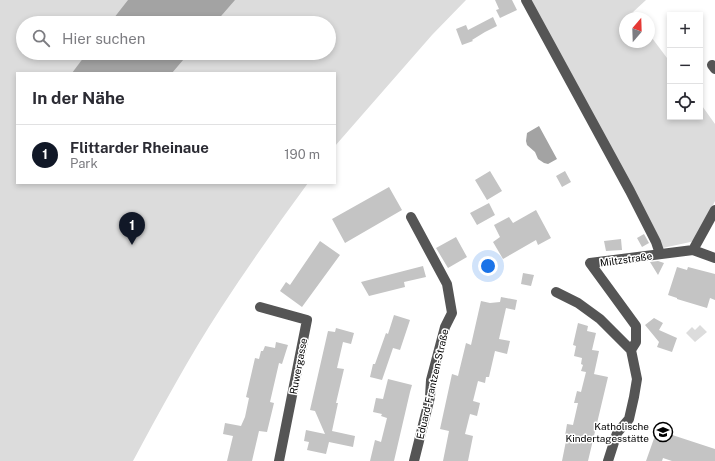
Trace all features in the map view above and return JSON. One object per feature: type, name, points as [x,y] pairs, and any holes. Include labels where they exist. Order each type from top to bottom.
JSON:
[{"type":"street","points":[[526,0],[630,191],[656,242],[660,254]]},
{"type":"street","points":[[693,250],[715,210]]},
{"type":"street","name":"Eduard-Frantzen-Straße","points":[[411,217],[447,284],[452,313],[445,327],[431,380],[430,397],[414,461]]},
{"type":"street","name":"Miltzstraße","points":[[608,461],[617,433],[629,418],[634,397],[637,379],[631,350],[636,342],[636,326],[590,263],[693,250],[715,258]]},
{"type":"street","points":[[556,292],[578,303],[600,319],[631,350]]},
{"type":"street","name":"Ruwergasse","points":[[260,307],[307,320],[279,461]]},
{"type":"shaded area","points":[[0,0],[466,0],[432,35],[336,145],[336,72],[16,72],[16,184],[307,184],[253,260],[209,327],[133,461],[0,461]]},
{"type":"shaded area","points":[[128,0],[235,0],[221,16],[115,16]]},
{"type":"shaded area","points":[[528,0],[646,0],[633,12],[619,12],[619,48],[655,48],[655,42],[667,58],[667,120],[703,120],[703,107],[715,124],[715,201],[695,241],[658,249]]},
{"type":"shaded area","points":[[82,60],[183,60],[173,72],[73,72]]},
{"type":"shaded area","points":[[539,126],[557,159],[548,164],[538,159],[535,152],[527,145],[526,141],[527,133]]},
{"type":"shaded area","points":[[700,325],[707,332],[695,342],[686,333],[692,327],[695,330]]},
{"type":"building","points":[[495,0],[512,0],[517,10],[500,18],[496,10],[499,9]]},
{"type":"building","points":[[493,17],[497,26],[472,40],[473,41],[462,45],[456,29],[466,25],[468,30]]},
{"type":"building","points":[[490,171],[502,191],[487,200],[475,180]]},
{"type":"building","points":[[565,171],[571,182],[562,187],[556,176]]},
{"type":"building","points":[[389,187],[402,210],[345,243],[332,219]]},
{"type":"building","points":[[489,203],[495,215],[477,225],[470,213]]},
{"type":"building","points":[[536,210],[551,238],[538,245],[536,240],[503,259],[493,242],[500,237],[494,225],[509,217],[513,223]]},
{"type":"building","points":[[644,234],[649,243],[642,247],[637,238]]},
{"type":"building","points":[[456,237],[467,257],[448,268],[436,248]]},
{"type":"building","points":[[621,239],[622,250],[606,251],[604,241]]},
{"type":"building","points":[[320,241],[340,255],[302,307],[280,291],[286,282],[290,285]]},
{"type":"building","points":[[658,261],[664,263],[658,275],[650,262]]},
{"type":"building","points":[[423,266],[426,277],[404,282],[405,287],[369,296],[361,282]]},
{"type":"building","points":[[677,267],[687,270],[688,267],[715,274],[715,300],[710,298],[707,308],[668,295]]},
{"type":"building","points":[[523,273],[534,275],[531,286],[521,284]]},
{"type":"building","points":[[501,297],[517,300],[515,310],[506,308],[499,339],[510,341],[507,354],[495,351],[489,377],[486,377],[485,383],[478,381],[473,401],[480,403],[477,416],[470,414],[465,434],[473,436],[468,461],[443,461],[449,431],[440,429],[452,374],[458,376],[466,343],[471,345],[481,301],[490,303],[500,302]]},
{"type":"building","points":[[394,315],[410,320],[400,350],[393,348],[382,380],[370,377],[373,364],[375,364],[386,333],[388,334]]},
{"type":"building","points":[[654,318],[663,323],[659,330],[677,338],[672,352],[657,347],[659,342],[645,325]]},
{"type":"building","points":[[578,323],[588,326],[587,331],[596,333],[592,350],[599,351],[594,374],[589,373],[608,377],[588,461],[562,461],[567,436],[565,436],[567,424],[573,425],[578,403],[574,403],[577,391],[581,392],[586,372],[581,371],[583,365],[581,364],[582,358],[574,356],[576,346],[573,345]]},
{"type":"building","points":[[336,328],[354,333],[351,344],[343,342],[337,368],[344,369],[336,403],[338,403],[332,431],[355,436],[353,447],[329,442],[326,454],[307,450],[309,442],[304,441],[306,430],[325,434],[315,411],[310,410],[328,331],[335,332]]},
{"type":"building","points":[[276,342],[288,345],[282,364],[279,363],[270,402],[274,403],[267,432],[259,431],[252,461],[227,461],[233,436],[223,434],[225,423],[241,426],[245,417],[249,398],[246,397],[255,358],[259,359],[261,351],[263,351],[265,346],[275,348]]},
{"type":"building","points":[[388,379],[412,385],[394,461],[370,461],[375,440],[381,442],[387,418],[381,416],[382,414],[373,412],[376,398],[383,399]]},
{"type":"building","name":"Katholische Kindertagesstätte","points":[[657,430],[715,449],[715,461],[672,461],[663,458],[662,461],[646,461]]},
{"type":"place","name":"Flittarder Rheinaue","points":[[132,245]]},
{"type":"place","name":"Katholische Kindertagesstätte","points":[[663,432]]}]
